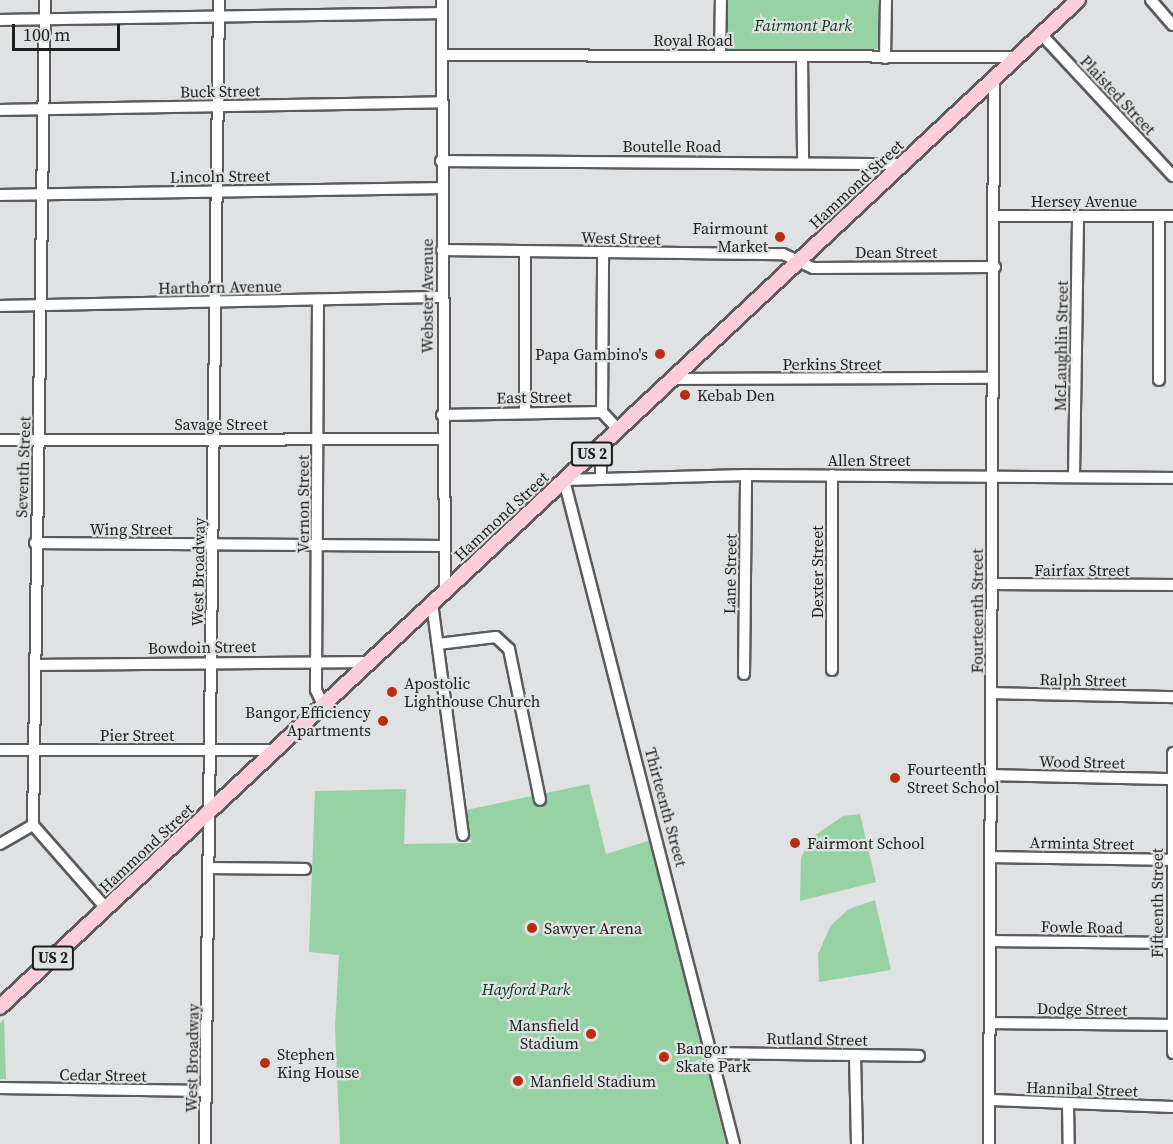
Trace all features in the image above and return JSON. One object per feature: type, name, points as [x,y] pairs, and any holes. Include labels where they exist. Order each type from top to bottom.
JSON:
[{"type":"main road","name":"Hammond Street","points":[[0,1007],[1078,0]]},
{"type":"street","name":"Seventh Street","points":[[33,825],[35,543],[46,194],[45,0]]},
{"type":"street","name":"West Broadway","points":[[205,1144],[220,191],[219,0]]},
{"type":"street","name":"Webster Avenue","points":[[442,0],[442,546],[445,591]]},
{"type":"street","points":[[720,55],[721,0]]},
{"type":"street","points":[[885,58],[886,0]]},
{"type":"street","points":[[1151,0],[1173,25]]},
{"type":"street","points":[[0,20],[442,13]]},
{"type":"street","name":"Plaisted Street","points":[[1041,34],[1173,176]]},
{"type":"street","name":"Royal Road","points":[[442,55],[1016,57]]},
{"type":"street","points":[[802,57],[803,161]]},
{"type":"street","name":"Fourteenth Street","points":[[989,1144],[995,267],[994,78]]},
{"type":"street","name":"Buck Street","points":[[0,110],[441,102]]},
{"type":"street","name":"Boutelle Road","points":[[441,161],[803,161],[902,164]]},
{"type":"street","name":"Lincoln Street","points":[[0,195],[441,188]]},
{"type":"street","name":"Hersey Avenue","points":[[995,216],[1173,216]]},
{"type":"street","name":"McLaughlin Street","points":[[1074,476],[1078,216]]},
{"type":"street","points":[[1159,216],[1159,380]]},
{"type":"street","name":"West Street","points":[[442,250],[783,254],[798,261]]},
{"type":"street","points":[[525,252],[525,412]]},
{"type":"street","points":[[603,253],[602,412],[618,429]]},
{"type":"street","name":"Dean Street","points":[[798,261],[816,268],[995,267]]},
{"type":"street","name":"Harthorn Avenue","points":[[0,306],[441,297]]},
{"type":"street","name":"Vernon Street","points":[[318,300],[317,699],[323,705]]},
{"type":"street","name":"Perkins Street","points":[[672,379],[993,378]]},
{"type":"street","name":"East Street","points":[[442,415],[602,412]]},
{"type":"street","name":"Savage Street","points":[[0,440],[442,439]]},
{"type":"street","points":[[601,445],[601,475]]},
{"type":"street","name":"Allen Street","points":[[564,480],[601,475],[746,474],[1173,478]]},
{"type":"street","name":"Lane Street","points":[[744,674],[746,474]]},
{"type":"street","name":"Dexter Street","points":[[832,475],[832,670]]},
{"type":"street","name":"Thirteenth Street","points":[[564,480],[714,1053],[734,1144]]},
{"type":"street","name":"Wing Street","points":[[35,543],[442,546]]},
{"type":"street","name":"Fairfax Street","points":[[992,584],[1173,585]]},
{"type":"street","points":[[432,603],[464,835]]},
{"type":"street","points":[[438,644],[496,637],[509,649],[540,800]]},
{"type":"street","name":"Bowdoin Street","points":[[35,665],[213,661],[369,663]]},
{"type":"street","name":"Ralph Street","points":[[992,693],[1173,697]]},
{"type":"street","name":"Pier Street","points":[[0,750],[274,750]]},
{"type":"street","name":"Fifteenth Street","points":[[1173,753],[1173,1053]]},
{"type":"street","name":"Wood Street","points":[[991,775],[1173,779]]},
{"type":"street","points":[[0,844],[33,825],[106,908]]},
{"type":"street","name":"Arminta Street","points":[[992,857],[1173,860]]},
{"type":"street","points":[[211,868],[304,869]]},
{"type":"street","name":"Fowle Road","points":[[991,941],[1172,943]]},
{"type":"street","name":"Dodge Street","points":[[991,1023],[1172,1025]]},
{"type":"street","name":"Rutland Street","points":[[714,1053],[919,1056]]},
{"type":"street","points":[[855,1055],[857,1144]]},
{"type":"street","name":"Cedar Street","points":[[0,1088],[205,1091]]},
{"type":"street","name":"Hannibal Street","points":[[991,1100],[1068,1105],[1173,1107]]},
{"type":"street","points":[[1068,1105],[1069,1144]]},
{"type":"green space","name":"Fairmont Park","points":[[727,0],[880,0],[880,49],[727,49]]},
{"type":"green space","name":"Hayford Park","points":[[589,784],[606,854],[651,840],[726,1144],[340,1144],[335,1028],[339,955],[309,952],[315,791],[406,789],[404,844],[471,843],[466,810]]},
{"type":"green space","points":[[860,814],[876,882],[800,901],[801,858],[811,838],[843,816]]},
{"type":"green space","points":[[875,900],[891,970],[819,982],[818,954],[831,925],[849,909]]},
{"type":"green space","points":[[4,1019],[6,1079],[0,1079],[0,1023]]},
{"type":"place","name":"Fairmount Market","points":[[780,237]]},
{"type":"place","name":"Papa Gambino's","points":[[660,354]]},
{"type":"place","name":"Kebab Den","points":[[685,395]]},
{"type":"place","name":"Apostolic Lighthouse Church","points":[[392,692]]},
{"type":"place","name":"Bangor Efficiency Apartments","points":[[383,721]]},
{"type":"place","name":"Fourteenth Street School","points":[[895,778]]},
{"type":"place","name":"Fairmont School","points":[[795,843]]},
{"type":"place","name":"Sawyer Arena","points":[[532,928]]},
{"type":"place","name":"Mansfield Stadium","points":[[591,1034]]},
{"type":"place","name":"Bangor Skate Park","points":[[664,1057]]},
{"type":"place","name":"Stephen King House","points":[[265,1063]]},
{"type":"place","name":"Manfield Stadium","points":[[518,1081]]}]
